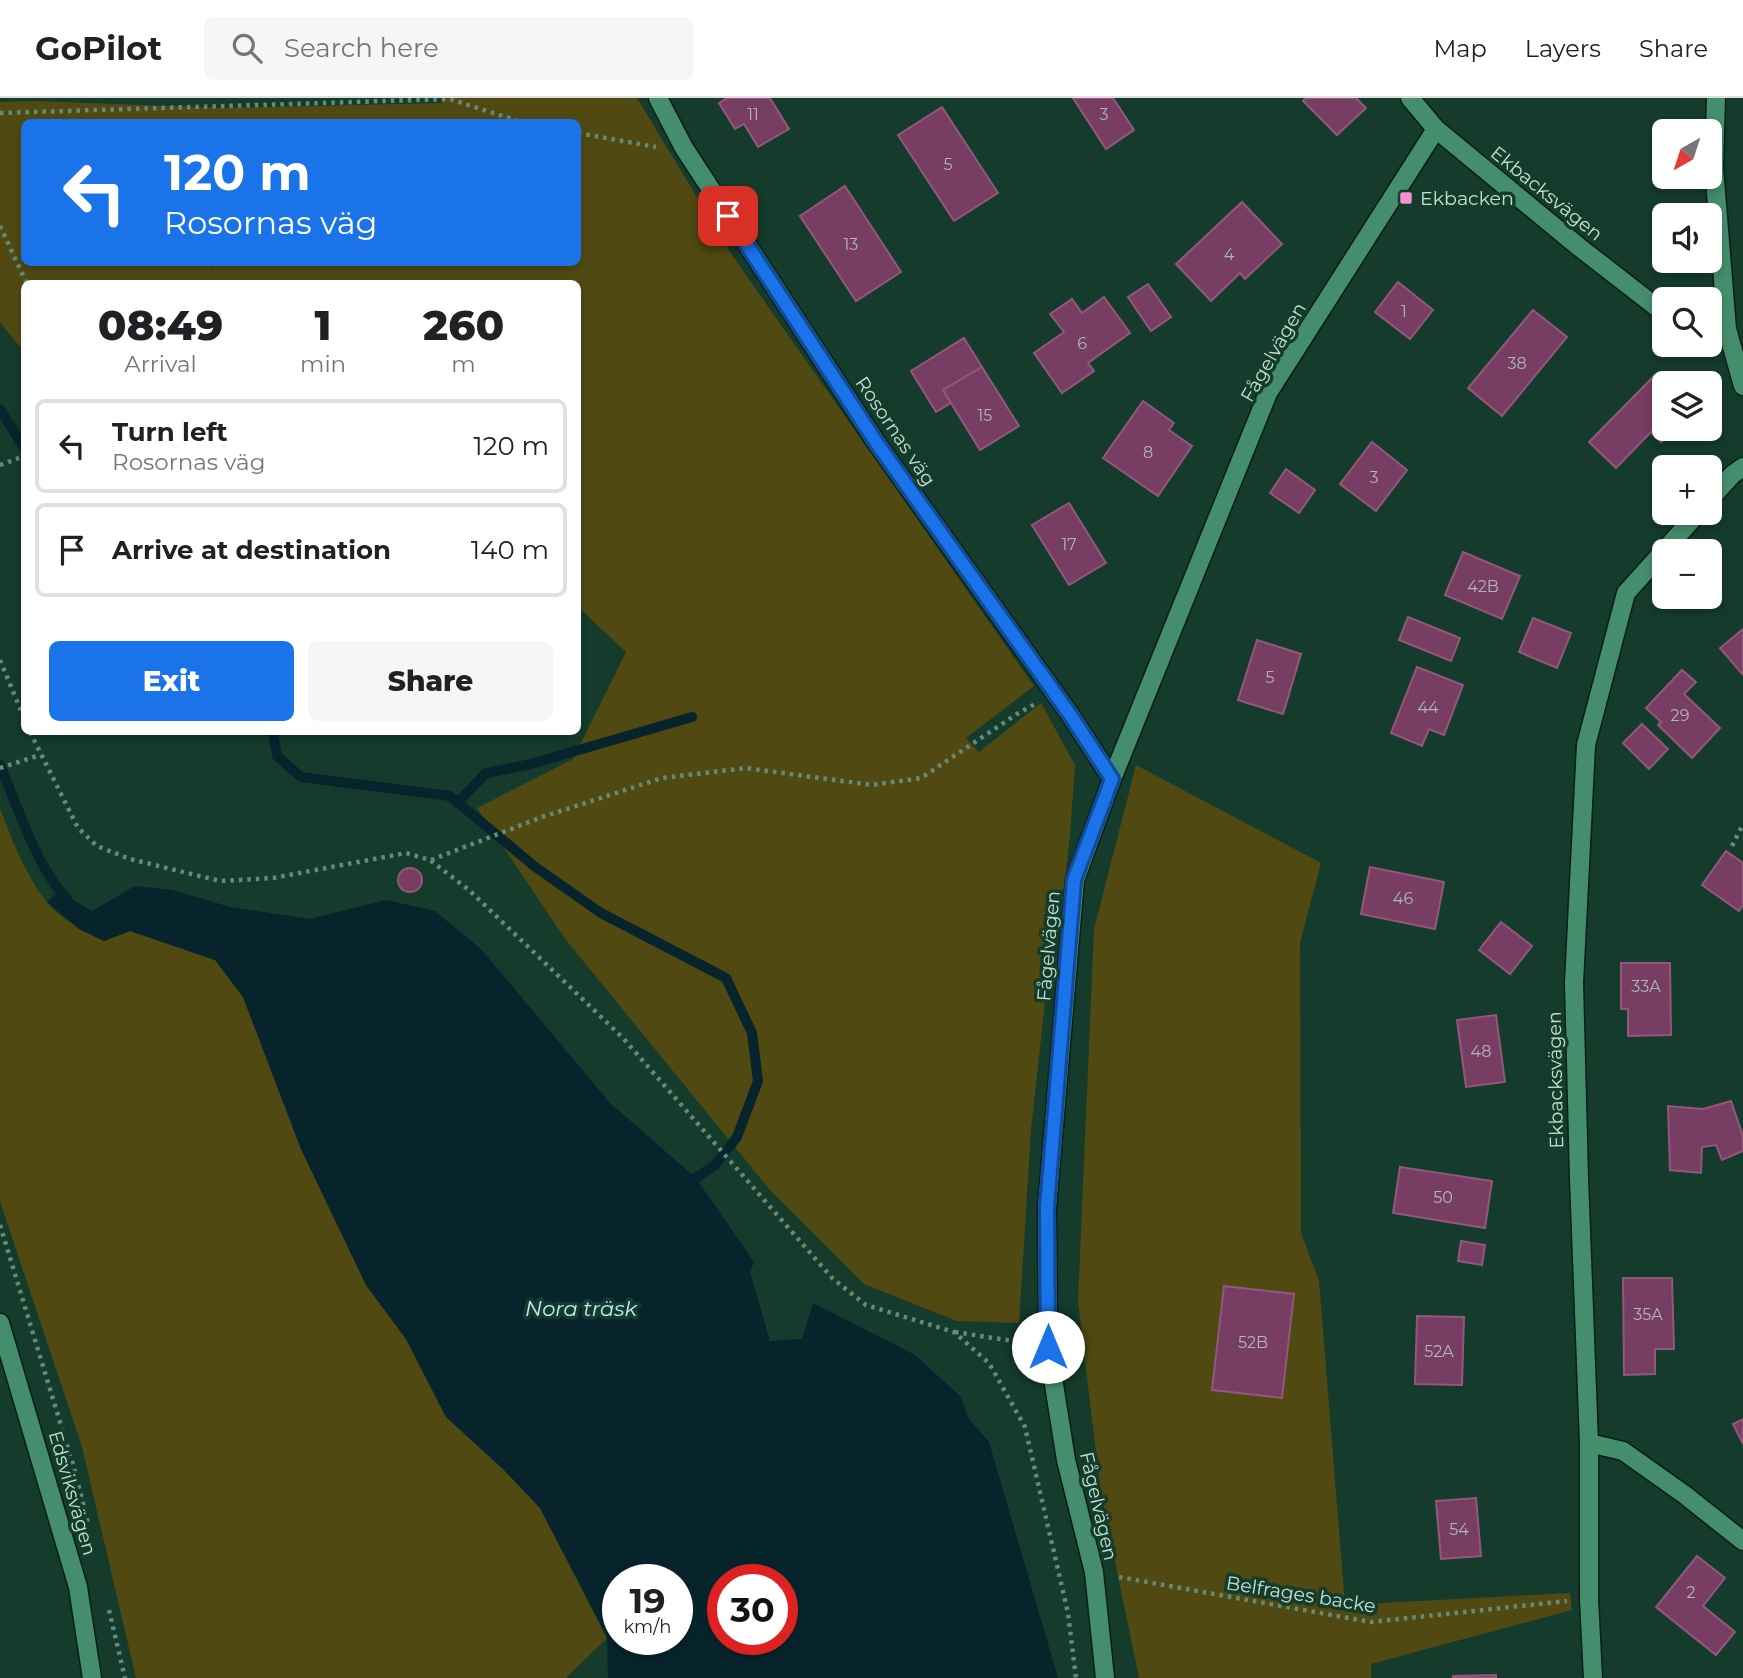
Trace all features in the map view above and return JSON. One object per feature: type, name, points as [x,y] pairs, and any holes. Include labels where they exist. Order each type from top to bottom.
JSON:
[{"type":"street","name":"Rosornas väg","points":[[658,98],[684,148],[876,442],[1112,779]]},
{"type":"street","name":"Ekbacksvägen","points":[[1410,98],[1436,129],[1652,304]]},
{"type":"street","points":[[1716,98],[1714,169],[1717,287]]},
{"type":"street","name":"Fågelvägen","points":[[1105,1678],[1094,1572],[1066,1460],[1048,1347],[1047,1207],[1074,880],[1268,393],[1436,129]]},
{"type":"street","points":[[1722,337],[1743,386]]},
{"type":"street","points":[[1722,486],[1743,467]]},
{"type":"street","name":"Ekbacksvägen","points":[[1592,1678],[1589,1443],[1574,983],[1586,745],[1626,593],[1687,525]]},
{"type":"street","name":"Edsviksvägen","points":[[0,1323],[78,1587],[92,1678]]},
{"type":"street","points":[[1589,1443],[1623,1451],[1743,1541]]},
{"type":"path","points":[[0,113],[450,99],[512,119]]},
{"type":"path","points":[[581,134],[645,146],[684,148]]},
{"type":"path","points":[[0,226],[25,280]]},
{"type":"path","points":[[0,465],[21,457]]},
{"type":"path","points":[[0,660],[21,711]]},
{"type":"path","points":[[430,860],[542,817],[662,778],[746,768],[872,785],[921,778],[1017,714],[1055,694]]},
{"type":"path","points":[[31,735],[78,828],[97,846],[130,859],[220,881],[273,878],[406,853],[430,860],[469,890],[623,1038],[833,1279],[866,1305],[954,1332],[1048,1347]]},
{"type":"path","points":[[0,768],[40,755]]},
{"type":"path","points":[[1732,846],[1743,824]]},
{"type":"path","points":[[954,1332],[989,1363],[1025,1427],[1068,1613],[1076,1678]]},
{"type":"path","name":"Belfrages backe","points":[[1094,1572],[1371,1622],[1589,1599]]},
{"type":"shaded area","points":[[443,98],[637,98],[732,255],[1034,686],[966,738],[979,752],[1041,703],[1075,765],[1062,905],[1045,937],[1047,983],[1031,1130],[1019,1323],[957,1321],[864,1284],[770,1190],[566,940],[477,808],[573,759],[626,652],[581,610],[581,280],[21,280],[21,348],[0,322],[0,102],[222,108],[443,103]]},
{"type":"shaded area","points":[[1136,765],[1321,863],[1300,943],[1301,1233],[1319,1280],[1345,1605],[1570,1593],[1572,1610],[1371,1664],[1371,1678],[1139,1678],[1101,1494],[1078,1302],[1094,929]]},
{"type":"shaded area","points":[[0,808],[32,880],[46,901],[65,919],[104,941],[130,931],[215,960],[243,997],[301,1149],[366,1285],[406,1339],[446,1417],[503,1469],[540,1508],[602,1628],[602,1643],[566,1678],[136,1678],[82,1447],[0,1202]]},
{"type":"water","name":"Nora träsk","points":[[135,886],[173,890],[230,907],[310,919],[386,900],[435,911],[481,949],[610,1103],[696,1178],[754,1262],[750,1272],[770,1341],[802,1339],[813,1303],[915,1355],[960,1396],[969,1419],[989,1442],[1058,1678],[608,1678],[607,1655],[693,1655],[693,1564],[602,1564],[602,1627],[540,1508],[503,1469],[446,1417],[406,1339],[366,1285],[301,1149],[243,997],[215,960],[130,931],[104,941],[79,929],[47,902],[59,891],[92,911]]},
{"type":"building","points":[[727,98],[770,98],[789,129],[758,147],[744,124],[735,129],[719,103]]},
{"type":"building","points":[[1073,98],[1113,98],[1134,130],[1106,149]]},
{"type":"building","points":[[1306,98],[1356,98],[1366,108],[1337,135],[1303,101]]},
{"type":"building","points":[[942,107],[998,193],[954,221],[898,135]]},
{"type":"building","points":[[845,186],[901,272],[856,301],[800,216]]},
{"type":"building","points":[[1242,202],[1282,244],[1245,279],[1240,273],[1211,301],[1176,264]]},
{"type":"building","points":[[1398,282],[1433,310],[1410,339],[1375,312]]},
{"type":"building","points":[[1148,284],[1171,317],[1151,331],[1128,297]]},
{"type":"building","points":[[1104,297],[1130,333],[1088,363],[1094,371],[1062,393],[1034,353],[1064,332],[1050,314],[1072,299],[1082,313]]},
{"type":"building","points":[[1533,310],[1567,337],[1502,416],[1468,388]]},
{"type":"building","points":[[964,338],[982,367],[943,390],[951,403],[936,412],[911,371]]},
{"type":"building","points":[[982,367],[1019,426],[980,450],[943,390]]},
{"type":"building","points":[[1652,378],[1652,433],[1616,468],[1589,442]]},
{"type":"building","points":[[1143,401],[1174,423],[1169,430],[1192,446],[1158,496],[1103,458]]},
{"type":"building","points":[[1372,442],[1407,470],[1376,511],[1340,484]]},
{"type":"building","points":[[1286,469],[1315,490],[1299,513],[1270,493]]},
{"type":"building","points":[[1069,503],[1106,563],[1069,585],[1032,525]]},
{"type":"building","points":[[1463,552],[1520,576],[1502,619],[1445,595]]},
{"type":"building","points":[[1408,617],[1460,638],[1451,661],[1399,640]]},
{"type":"building","points":[[1533,618],[1571,633],[1557,668],[1519,652]]},
{"type":"building","points":[[1743,629],[1743,675],[1720,648]]},
{"type":"building","points":[[1257,640],[1301,654],[1283,714],[1238,700]]},
{"type":"building","points":[[1417,667],[1463,685],[1444,735],[1429,729],[1422,746],[1391,733]]},
{"type":"building","points":[[1682,670],[1696,682],[1684,694],[1720,728],[1692,758],[1658,725],[1661,722],[1646,708]]},
{"type":"building","points":[[1642,724],[1668,749],[1649,769],[1623,743]]},
{"type":"building","points":[[1726,851],[1743,863],[1743,905],[1739,911],[1702,885]]},
{"type":"building","points":[[1370,867],[1444,882],[1435,929],[1361,914]]},
{"type":"building","points":[[410,868],[421,875],[422,880],[415,891],[410,892],[399,885],[398,880],[405,869]]},
{"type":"building","points":[[1501,922],[1532,946],[1510,974],[1479,950]]},
{"type":"building","points":[[1621,963],[1670,963],[1671,1035],[1628,1036],[1628,1009],[1621,1009]]},
{"type":"building","points":[[1496,1015],[1505,1082],[1466,1087],[1457,1020]]},
{"type":"building","points":[[1731,1101],[1743,1136],[1743,1151],[1722,1160],[1716,1145],[1702,1147],[1701,1173],[1670,1170],[1668,1106],[1703,1109]]},
{"type":"building","points":[[1400,1167],[1492,1181],[1485,1228],[1393,1213]]},
{"type":"building","points":[[1461,1241],[1485,1245],[1482,1265],[1458,1261]]},
{"type":"building","points":[[1623,1278],[1672,1278],[1674,1349],[1655,1349],[1655,1374],[1624,1375]]},
{"type":"building","points":[[1224,1286],[1294,1294],[1282,1398],[1212,1390]]},
{"type":"building","points":[[1417,1316],[1464,1317],[1462,1385],[1415,1384]]},
{"type":"building","points":[[1743,1419],[1743,1444],[1733,1424]]},
{"type":"building","points":[[1476,1498],[1481,1556],[1441,1559],[1436,1501]]},
{"type":"building","points":[[1697,1556],[1725,1578],[1703,1606],[1735,1632],[1716,1655],[1656,1607]]},
{"type":"building","points":[[1496,1675],[1496,1678],[1453,1678],[1453,1676]]},
{"type":"waterway","points":[[0,409],[21,443]]},
{"type":"waterway","points":[[457,803],[486,773],[527,765],[692,717]]},
{"type":"waterway","points":[[274,735],[277,756],[301,777],[450,796],[534,866],[601,913],[726,978],[752,1033],[758,1081],[737,1137],[715,1165],[696,1178]]},
{"type":"waterway","points":[[0,765],[37,854],[67,899]]},
{"type":"place","name":"Ekbacken","points":[[1406,198]]},
{"type":"route","points":[[728,216],[876,442],[1071,716],[1112,779],[1074,880],[1047,1207],[1048,1347]]}]
